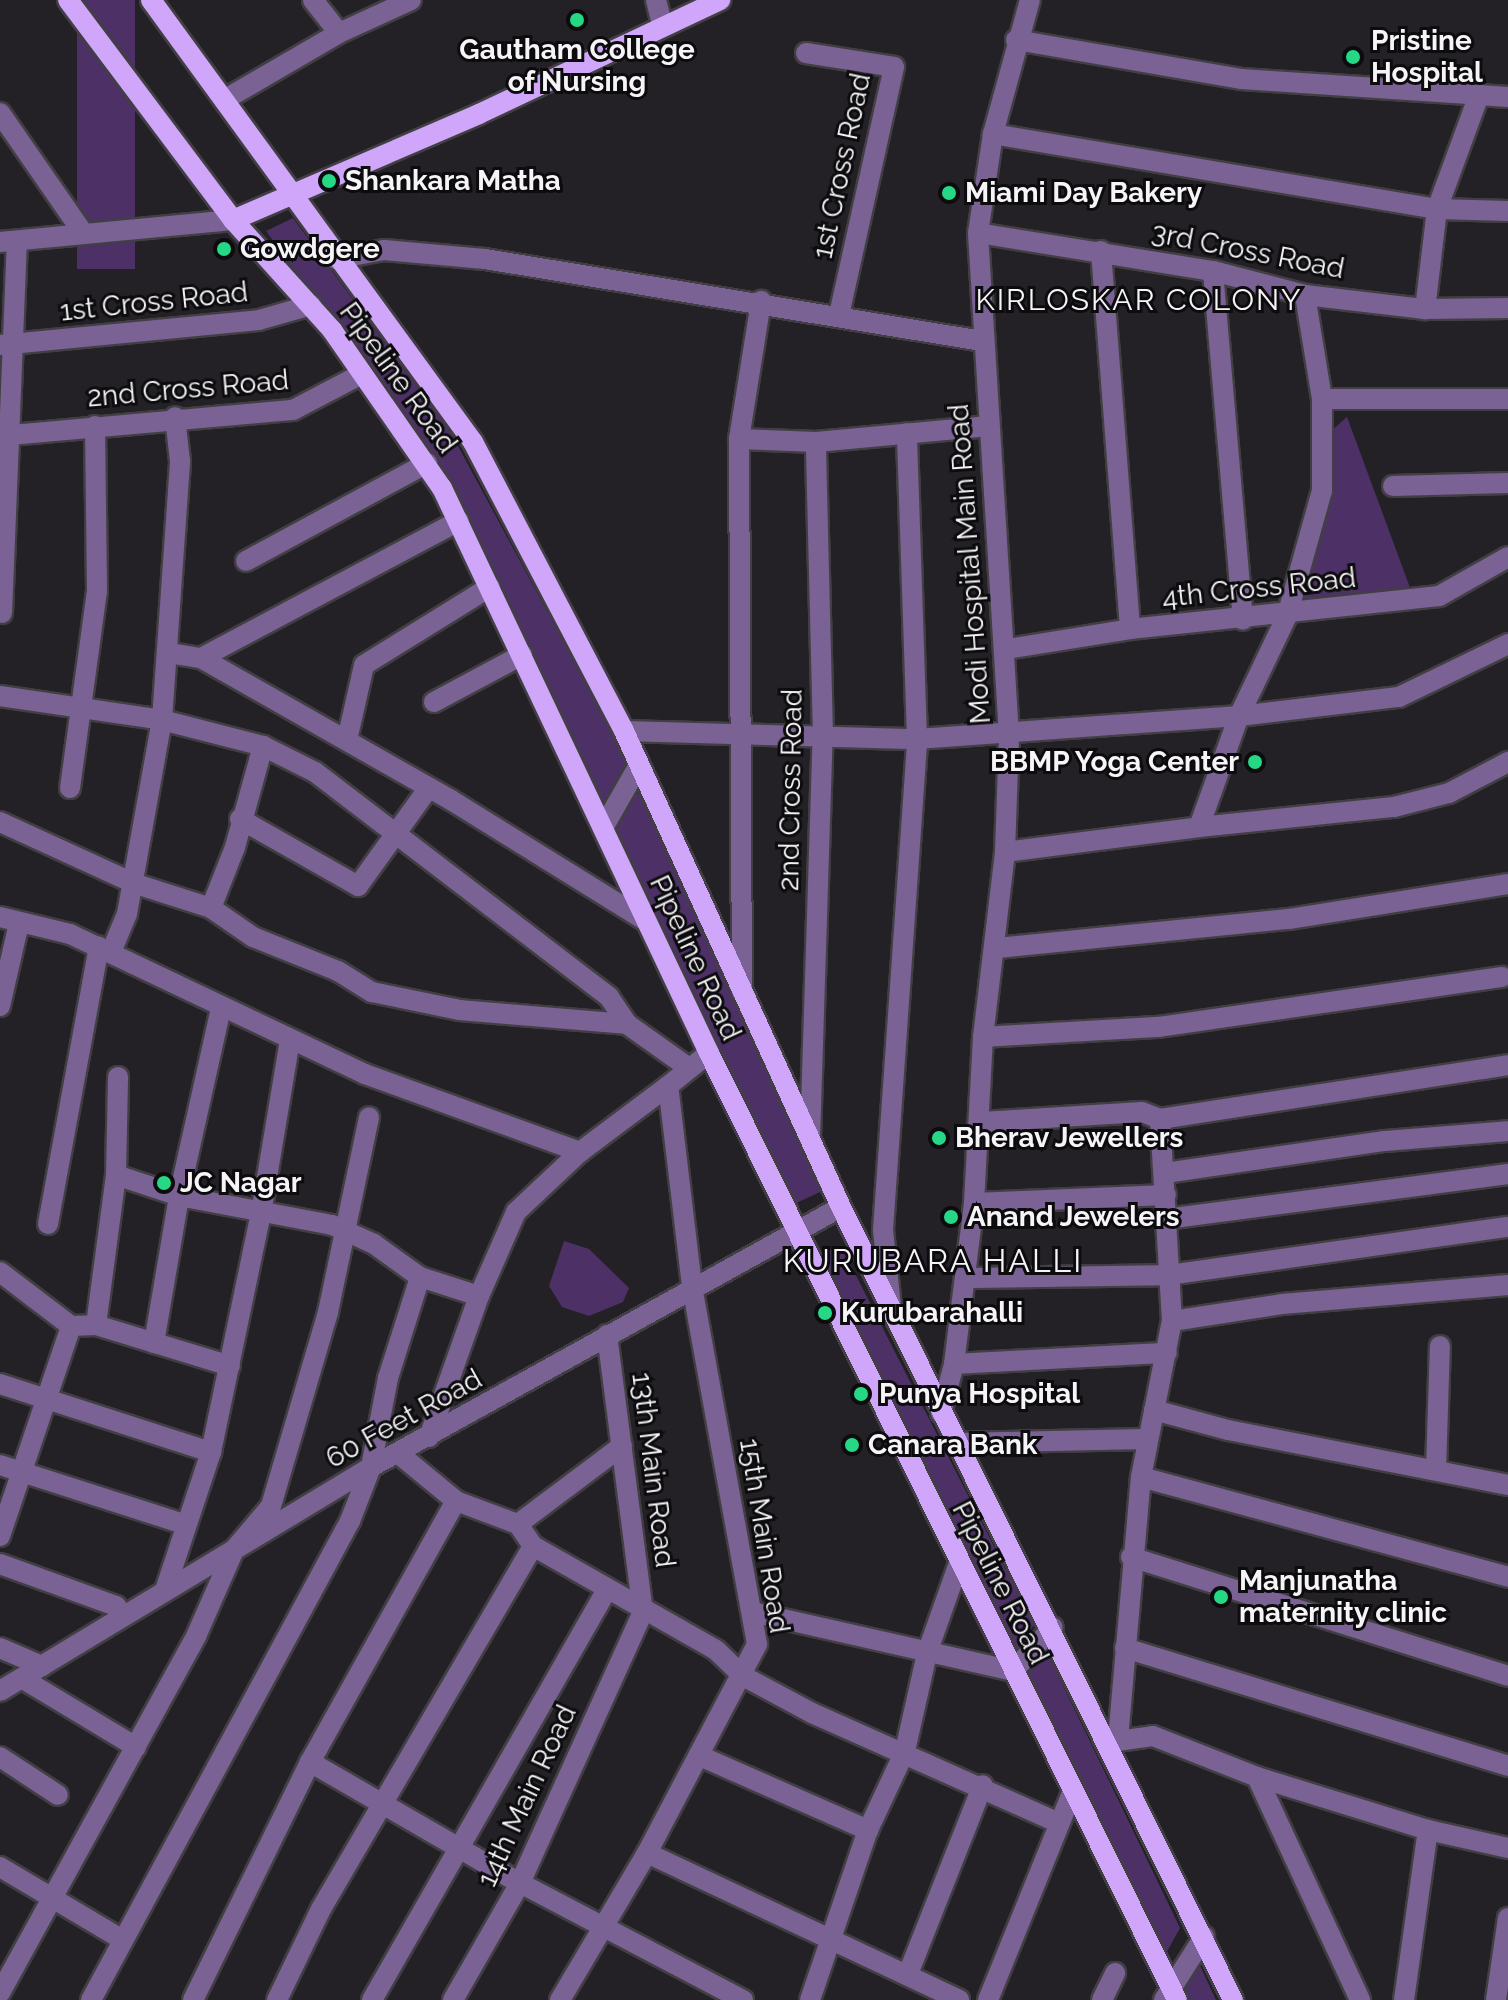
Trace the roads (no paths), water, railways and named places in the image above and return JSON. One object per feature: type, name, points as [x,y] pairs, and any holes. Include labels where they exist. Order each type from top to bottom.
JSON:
[{"type":"main road","name":"Pipeline Road","points":[[68,0],[233,220],[311,305],[427,463],[459,521],[795,1231],[958,1566],[1073,1791],[1171,1996]]},
{"type":"main road","name":"Pipeline Road","points":[[151,0],[336,259],[467,432],[624,731],[841,1207],[956,1443],[1114,1740],[1233,2000]]},
{"type":"main road","points":[[233,220],[292,198],[662,24],[720,0]]},
{"type":"street","points":[[313,0],[339,33]]},
{"type":"street","points":[[224,100],[339,33],[411,0]]},
{"type":"street","points":[[656,0],[662,24]]},
{"type":"street","name":"Modi Hospital Main Road","points":[[941,1413],[954,1364],[974,1203],[982,1122],[983,1037],[997,948],[1005,852],[1009,736],[1007,649],[982,341],[978,233],[993,134],[1016,40],[1030,0]]},
{"type":"street","points":[[1016,40],[1241,79],[1508,97]]},
{"type":"street","name":"1st Cross Road","points":[[806,53],[894,67],[839,315]]},
{"type":"street","points":[[1425,309],[1437,209],[1479,95]]},
{"type":"street","points":[[0,113],[83,233]]},
{"type":"street","points":[[993,134],[1437,209],[1508,211]]},
{"type":"street","points":[[2,613],[11,435],[8,242],[233,220]]},
{"type":"street","name":"3rd Cross Road","points":[[978,233],[1213,271],[1305,295],[1425,309],[1508,308]]},
{"type":"street","points":[[336,259],[384,250],[485,259],[761,301],[982,341]]},
{"type":"street","points":[[1101,251],[1130,629]]},
{"type":"street","points":[[1213,271],[1243,620]]},
{"type":"street","points":[[1199,827],[1239,716],[1287,616],[1322,491],[1322,399],[1305,295]]},
{"type":"street","points":[[743,994],[738,737],[739,439],[761,301]]},
{"type":"street","name":"1st Cross Road","points":[[8,344],[259,320],[311,305]]},
{"type":"street","name":"2nd Cross Road","points":[[11,435],[175,417],[298,410],[362,374]]},
{"type":"street","points":[[1322,399],[1508,399]]},
{"type":"street","points":[[48,1224],[105,949],[133,883],[162,720],[180,461],[175,417]]},
{"type":"street","points":[[70,788],[97,590],[95,426]]},
{"type":"street","points":[[739,439],[816,442],[989,426]]},
{"type":"street","points":[[891,1307],[883,1230],[917,739],[907,433]]},
{"type":"street","name":"2nd Cross Road","points":[[810,1139],[823,736],[816,442]]},
{"type":"street","points":[[246,561],[427,463]]},
{"type":"street","points":[[1393,486],[1508,483]]},
{"type":"street","points":[[201,658],[459,521]]},
{"type":"street","name":"4th Cross Road","points":[[1007,649],[1130,629],[1287,616],[1439,596],[1508,557]]},
{"type":"street","points":[[347,740],[364,665],[490,587]]},
{"type":"street","points":[[624,731],[738,737],[917,739],[1009,736],[1239,716],[1399,697],[1508,644]]},
{"type":"street","points":[[169,653],[201,658],[347,740],[646,921]]},
{"type":"street","points":[[434,702],[522,655]]},
{"type":"street","points":[[0,696],[162,720],[263,746],[315,772],[609,997],[627,1024],[689,1068]]},
{"type":"street","points":[[211,908],[263,746]]},
{"type":"street","points":[[1005,852],[1199,827],[1394,807],[1449,793],[1508,762]]},
{"type":"street","points":[[603,828],[639,765]]},
{"type":"street","points":[[240,819],[358,886],[398,836],[428,789]]},
{"type":"street","points":[[0,822],[133,883],[211,908],[253,937],[338,971],[372,992],[460,1010],[627,1024]]},
{"type":"street","points":[[997,948],[1289,919],[1508,884]]},
{"type":"street","points":[[0,1006],[10,920],[105,949],[221,1008],[365,1074],[580,1152]]},
{"type":"street","points":[[983,1037],[1159,1027],[1502,977]]},
{"type":"street","points":[[154,1343],[179,1196],[221,1008]]},
{"type":"street","points":[[165,1590],[184,1524],[211,1452],[261,1213],[290,1040]]},
{"type":"street","points":[[429,1437],[479,1296],[516,1212],[580,1152],[709,1053]]},
{"type":"street","points":[[982,1122],[1142,1112],[1160,1119],[1508,1065]]},
{"type":"street","points":[[96,1325],[116,1175],[118,1077]]},
{"type":"street","name":"15th Main Road","points":[[560,2000],[647,1853],[743,1676],[757,1644],[692,1286],[668,1086]]},
{"type":"street","points":[[0,1993],[6,1970],[54,1900],[197,1634],[234,1550],[271,1506],[328,1312],[369,1117]]},
{"type":"street","points":[[1160,1119],[1172,1321],[1141,1477],[1114,1740],[1153,1736],[1257,1777],[1428,1830],[1508,1848]]},
{"type":"street","points":[[1165,1173],[1385,1141],[1508,1131]]},
{"type":"street","points":[[1166,1219],[1508,1174]]},
{"type":"street","points":[[116,1175],[179,1196],[345,1231],[374,1244],[420,1277],[479,1296]]},
{"type":"street","points":[[974,1203],[1166,1195]]},
{"type":"street","name":"60 Feet Road","points":[[0,1691],[371,1467],[399,1454],[692,1286],[841,1207]]},
{"type":"street","points":[[965,1278],[1169,1275],[1508,1227]]},
{"type":"street","points":[[91,2000],[350,1521],[371,1467],[388,1378],[420,1277]]},
{"type":"street","points":[[2,1281],[71,1326],[96,1325],[230,1366]]},
{"type":"street","points":[[1172,1321],[1282,1304],[1508,1285]]},
{"type":"street","points":[[0,1536],[71,1326]]},
{"type":"street","name":"13th Main Road","points":[[607,1335],[643,1612]]},
{"type":"street","points":[[1436,1470],[1440,1346]]},
{"type":"street","points":[[954,1364],[1167,1353]]},
{"type":"street","points":[[0,1384],[211,1452]]},
{"type":"street","points":[[1154,1410],[1228,1430],[1508,1485]]},
{"type":"street","points":[[956,1443],[1147,1439]]},
{"type":"street","points":[[518,1524],[622,1446]]},
{"type":"street","points":[[399,1454],[456,1501],[518,1524],[533,1546],[643,1612],[716,1650],[743,1676],[812,1713],[983,1785],[1059,1823]]},
{"type":"street","points":[[0,1465],[184,1524]]},
{"type":"street","points":[[1141,1477],[1508,1577]]},
{"type":"street","points":[[193,2000],[310,1762],[456,1501]]},
{"type":"street","points":[[277,2000],[321,1909],[385,1805],[533,1546]]},
{"type":"street","points":[[1131,1557],[1508,1676]]},
{"type":"street","points":[[0,1564],[116,1606],[123,1615]]},
{"type":"street","points":[[810,2000],[868,1830],[905,1751],[927,1653],[958,1566]]},
{"type":"street","points":[[372,2000],[607,1589]]},
{"type":"street","name":"14th Main Road","points":[[453,2000],[520,1883],[643,1612]]},
{"type":"street","points":[[752,1612],[1013,1671],[1053,1627]]},
{"type":"street","points":[[0,1648],[42,1666]]},
{"type":"street","points":[[1125,1648],[1508,1766]]},
{"type":"street","points":[[23,1679],[136,1747]]},
{"type":"street","points":[[700,1756],[868,1830]]},
{"type":"street","points":[[0,1757],[58,1795]]},
{"type":"street","points":[[310,1762],[520,1883],[743,2000]]},
{"type":"street","points":[[1257,1777],[1360,2000]]},
{"type":"street","points":[[908,1974],[983,1785]]},
{"type":"street","points":[[988,2000],[1073,1791]]},
{"type":"street","points":[[1404,2000],[1428,1830]]},
{"type":"street","points":[[647,1853],[831,1944],[908,1974],[959,2000]]},
{"type":"street","points":[[0,1867],[123,1940]]},
{"type":"street","points":[[1496,2000],[1508,1918]]},
{"type":"street","points":[[1171,1996],[1204,1937]]},
{"type":"street","points":[[1102,2000],[1115,1973]]},
{"type":"place","name":"Gautham College of Nursing","points":[[577,20]]},
{"type":"place","name":"Pristine Hospital","points":[[1353,57]]},
{"type":"place","name":"Shankara Matha","points":[[329,181]]},
{"type":"place","name":"Miami Day Bakery","points":[[949,193]]},
{"type":"place","name":"Gowdgere","points":[[224,249]]},
{"type":"place","name":"BBMP Yoga Center","points":[[1255,762]]},
{"type":"place","name":"Bherav Jewellers","points":[[939,1138]]},
{"type":"place","name":"JC Nagar","points":[[164,1183]]},
{"type":"place","name":"Anand Jewelers","points":[[951,1217]]},
{"type":"place","name":"Kurubarahalli","points":[[825,1313]]},
{"type":"place","name":"Punya Hospital","points":[[861,1394]]},
{"type":"place","name":"Canara Bank","points":[[852,1445]]},
{"type":"place","name":"Manjunatha maternity clinic","points":[[1221,1597]]},
{"type":"district","name":"KIRLOSKAR COLONY","points":[[1139,300]]},
{"type":"district","name":"KURUBARA HALLI","points":[[933,1261]]}]
